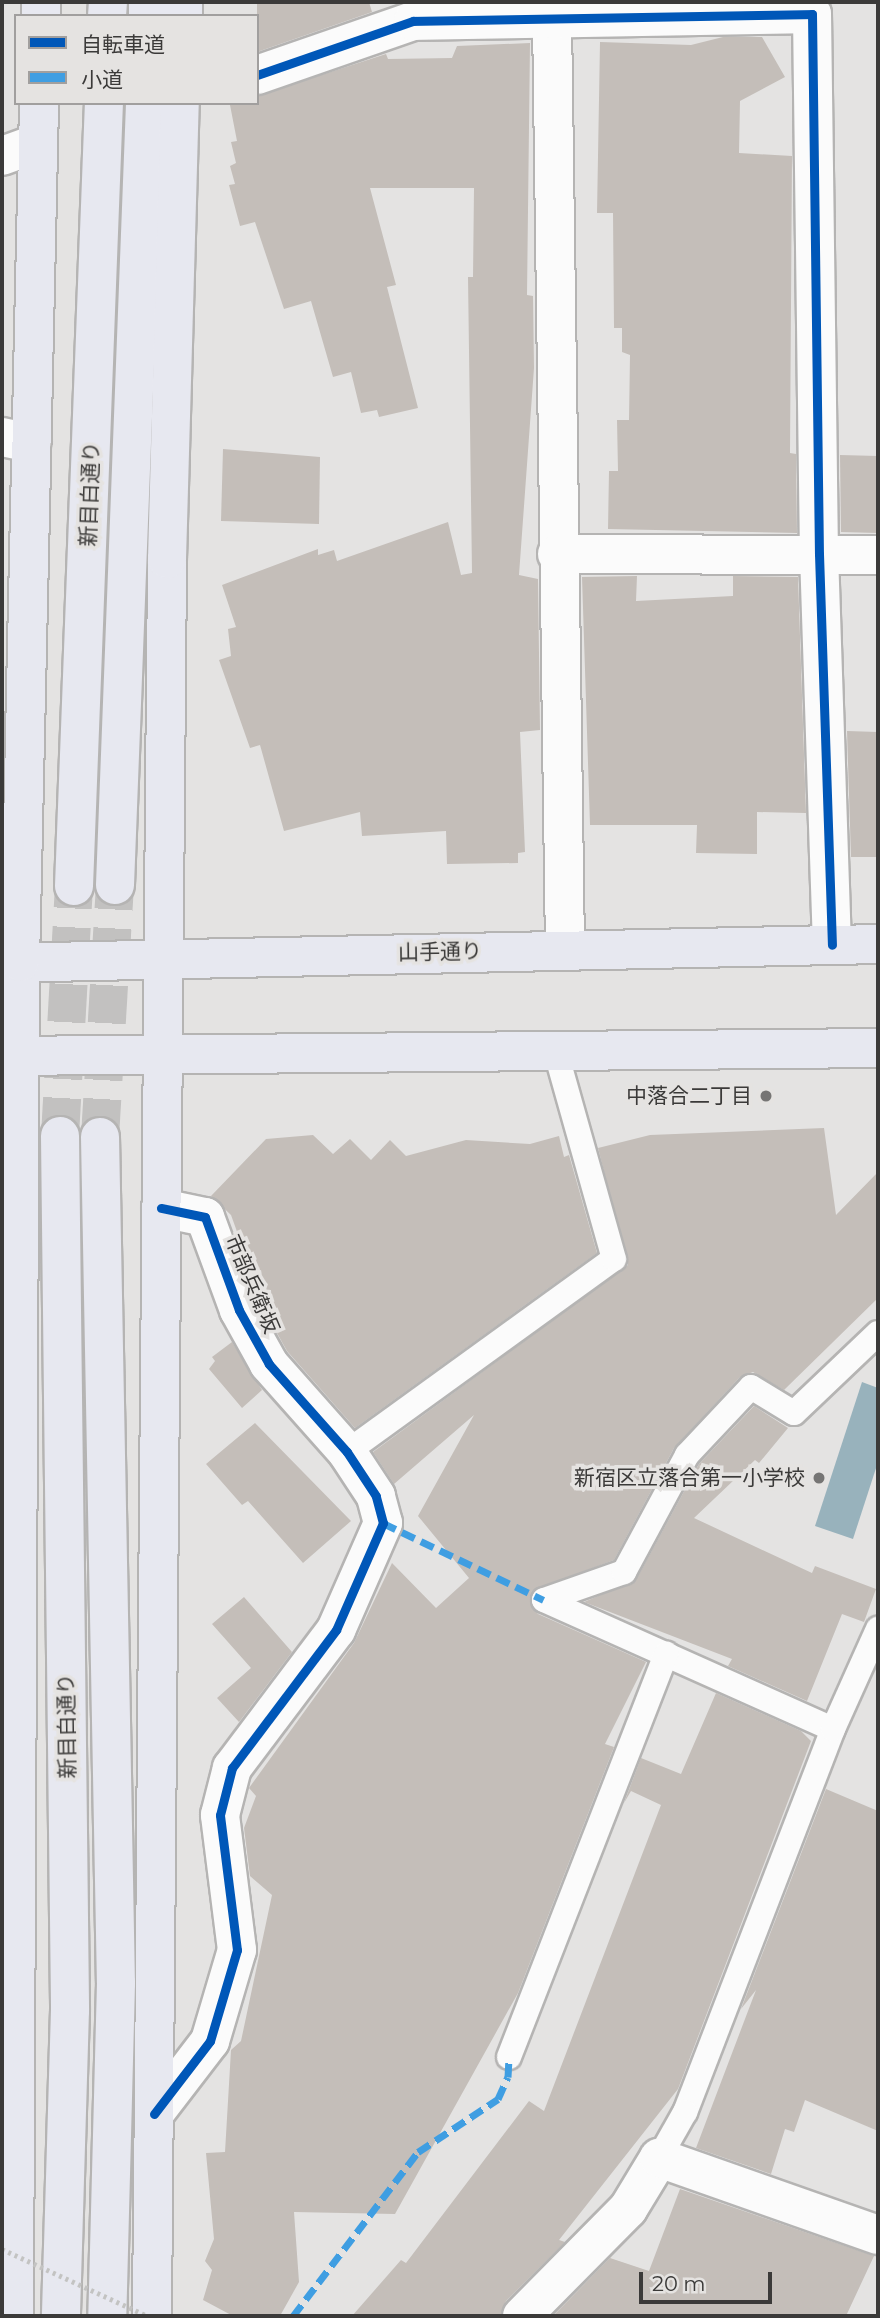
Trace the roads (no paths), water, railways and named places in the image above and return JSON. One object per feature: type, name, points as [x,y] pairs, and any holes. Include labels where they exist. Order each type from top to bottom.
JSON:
[{"type":"main road","points":[[14,2316],[8,2095],[11,963],[17,440],[39,105]]},
{"type":"main road","name":"新目白通り","points":[[74,886],[104,105]]},
{"type":"main road","name":"新目白通り","points":[[115,885],[145,105]]},
{"type":"main road","points":[[150,2316],[167,559],[180,105]]},
{"type":"main road","name":"山手通り","points":[[11,963],[878,944]]},
{"type":"main road","points":[[11,1056],[164,1058],[878,1048]]},
{"type":"main road","name":"新目白通り","points":[[60,1136],[70,2010],[61,2316]]},
{"type":"main road","points":[[100,1137],[116,1983],[107,2316]]},
{"type":"street","points":[[259,74],[413,21],[812,14],[819,554],[832,945]]},
{"type":"street","points":[[552,18],[557,554],[565,950]]},
{"type":"street","points":[[2,156],[38,144]]},
{"type":"street","points":[[557,554],[878,555]]},
{"type":"street","name":"市部兵衛坂","points":[[153,2115],[210,2041],[237,1950],[220,1815],[232,1768],[336,1630],[383,1523],[376,1496],[347,1452],[269,1364],[239,1310],[205,1217],[161,1208]]},
{"type":"street","points":[[522,2316],[628,2209],[659,2158],[878,2235]]},
{"type":"lane","points":[[347,1452],[614,1259],[556,1053]]},
{"type":"lane","points":[[833,1730],[544,1600],[624,1572],[687,1455],[751,1387],[794,1413],[878,1333]]},
{"type":"lane","points":[[659,2158],[685,2112],[833,1730],[878,1629]]},
{"type":"lane","points":[[509,2057],[666,1654]]},
{"type":"water","points":[[862,1382],[878,1388],[878,1462],[853,1539],[815,1526]]},
{"type":"tunnel","points":[[100,1137],[115,885]]},
{"type":"tunnel","points":[[60,1136],[74,886]]},
{"type":"place","name":"中落合二丁目","points":[[766,1096]]},
{"type":"place","name":"新宿区立落合第一小学校","points":[[819,1478]]}]
